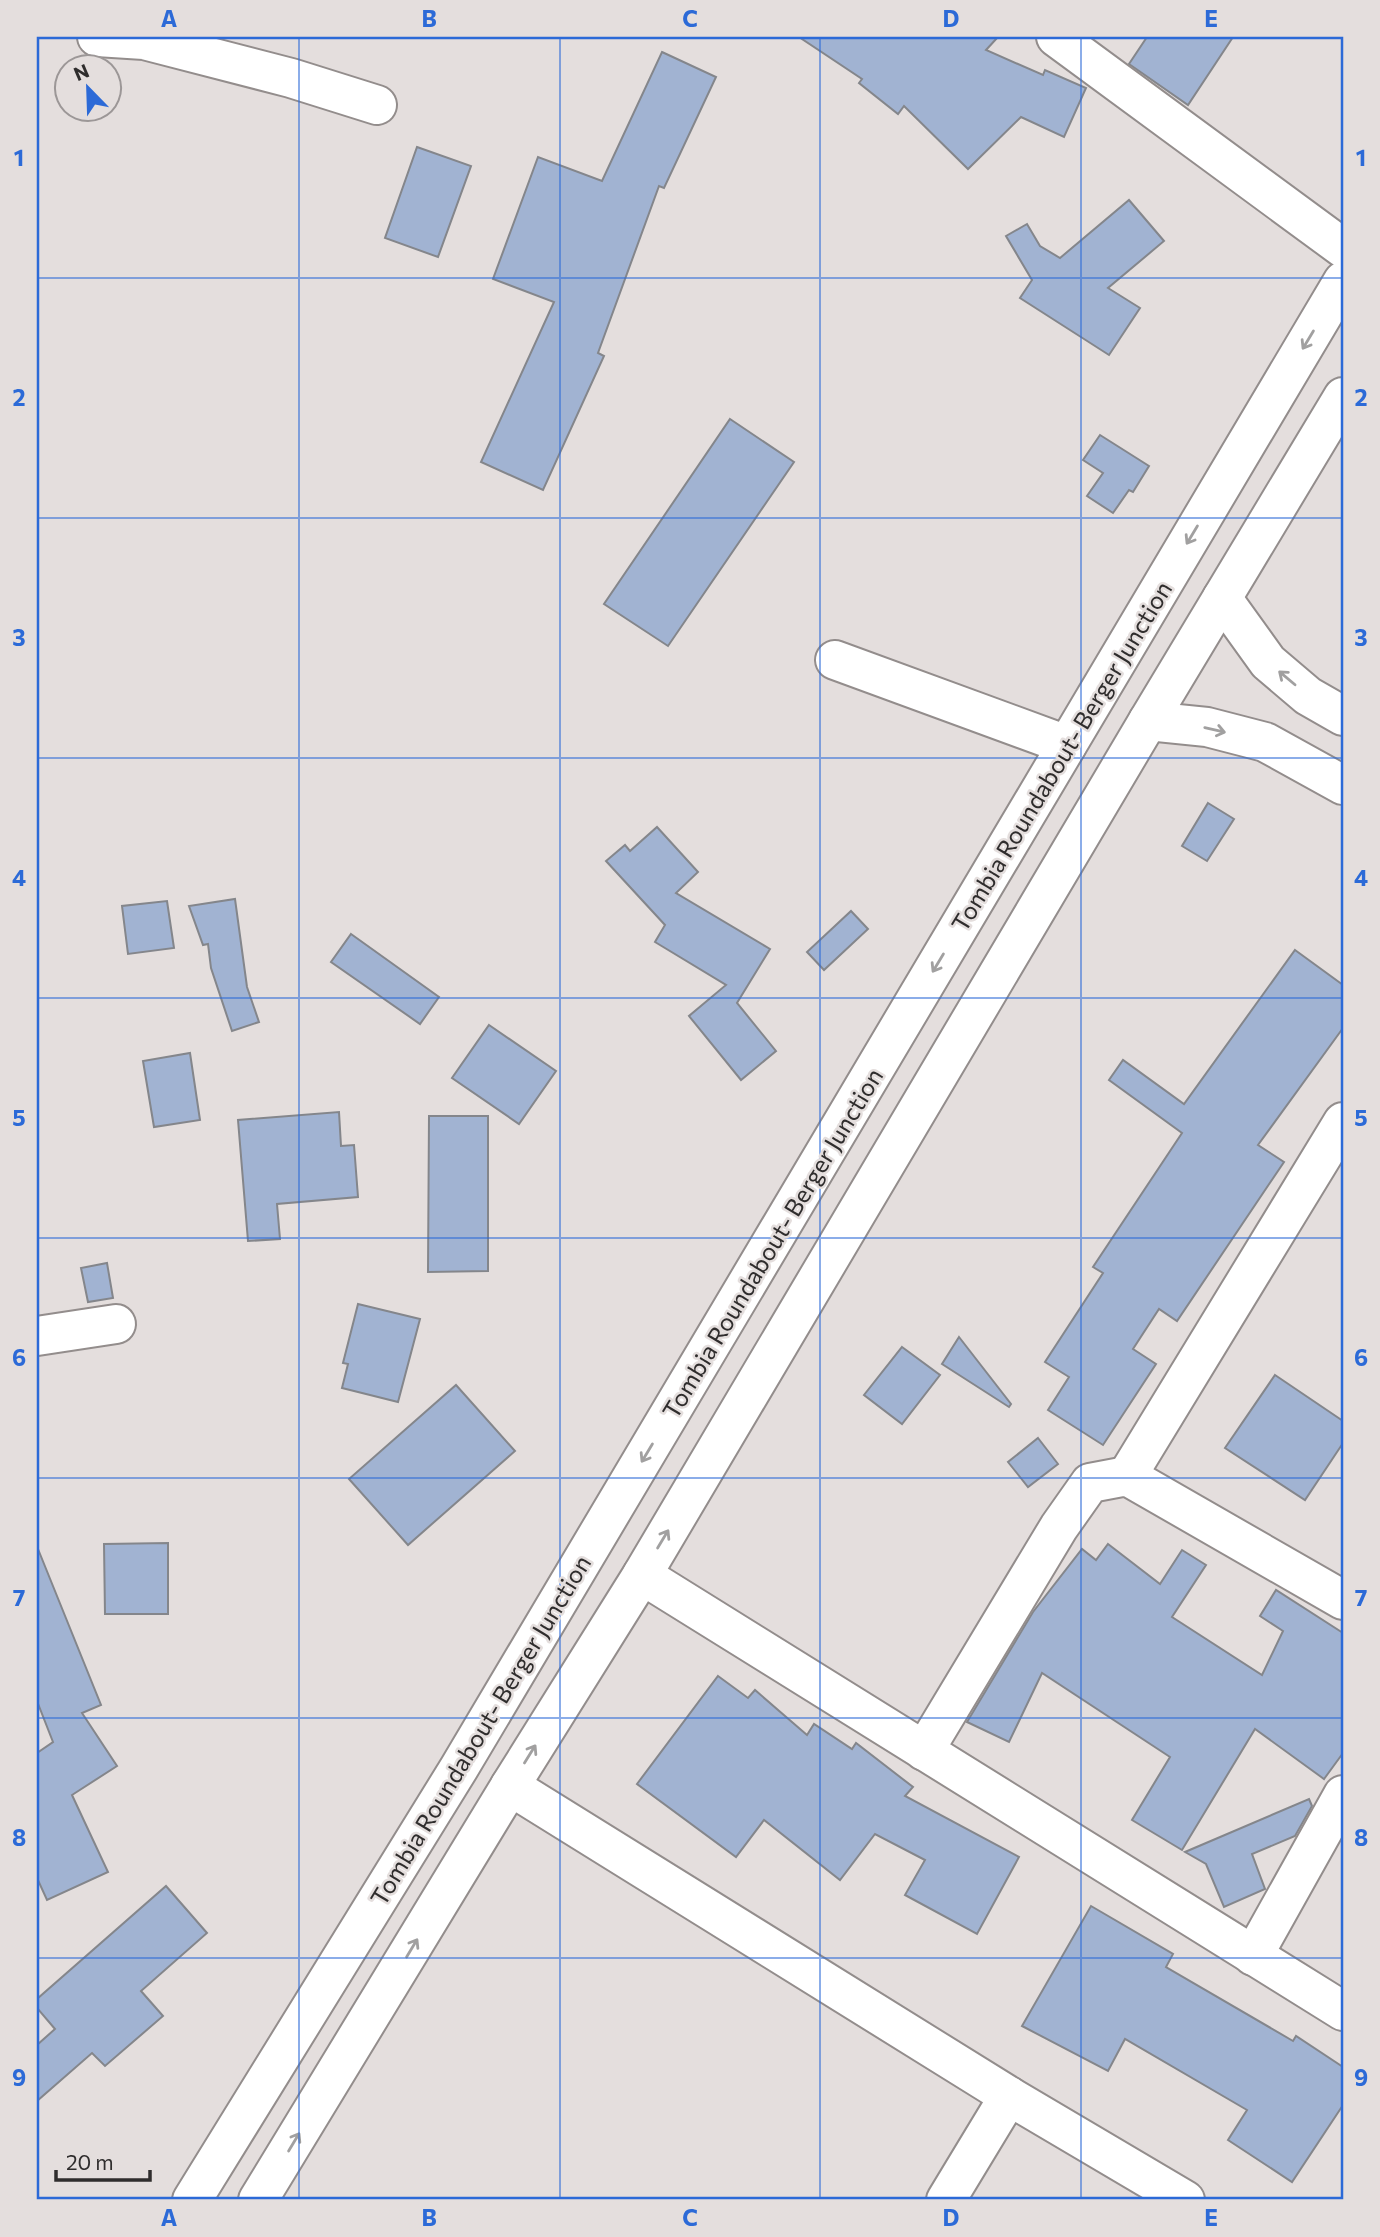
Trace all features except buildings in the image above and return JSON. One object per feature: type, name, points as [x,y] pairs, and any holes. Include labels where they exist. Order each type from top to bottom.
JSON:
[{"type":"main road","points":[[97,37],[144,40],[290,78],[377,105]]},
{"type":"main road","points":[[1056,37],[1343,248]]},
{"type":"main road","name":"Tombia Roundabout- Berger Junction","points":[[192,2200],[459,1768],[1343,281]]},
{"type":"main road","points":[[258,2200],[642,1575],[1147,721],[1343,397]]},
{"type":"main road","points":[[1223,598],[1268,662],[1308,696],[1343,716]]},
{"type":"main road","points":[[835,660],[1067,745]]},
{"type":"main road","points":[[1147,721],[1208,727],[1265,742],[1343,785]]},
{"type":"main road","points":[[1127,1476],[1343,1122]]},
{"type":"main road","points":[[37,1336],[117,1324]]},
{"type":"main road","points":[[924,1751],[1059,1527],[1090,1483],[1127,1476],[1343,1601]]},
{"type":"main road","points":[[642,1575],[1343,2011]]},
{"type":"main road","points":[[510,1786],[1009,2095],[1185,2200]]},
{"type":"main road","points":[[1254,1956],[1343,1795]]},
{"type":"main road","points":[[946,2200],[1009,2095]]}]
